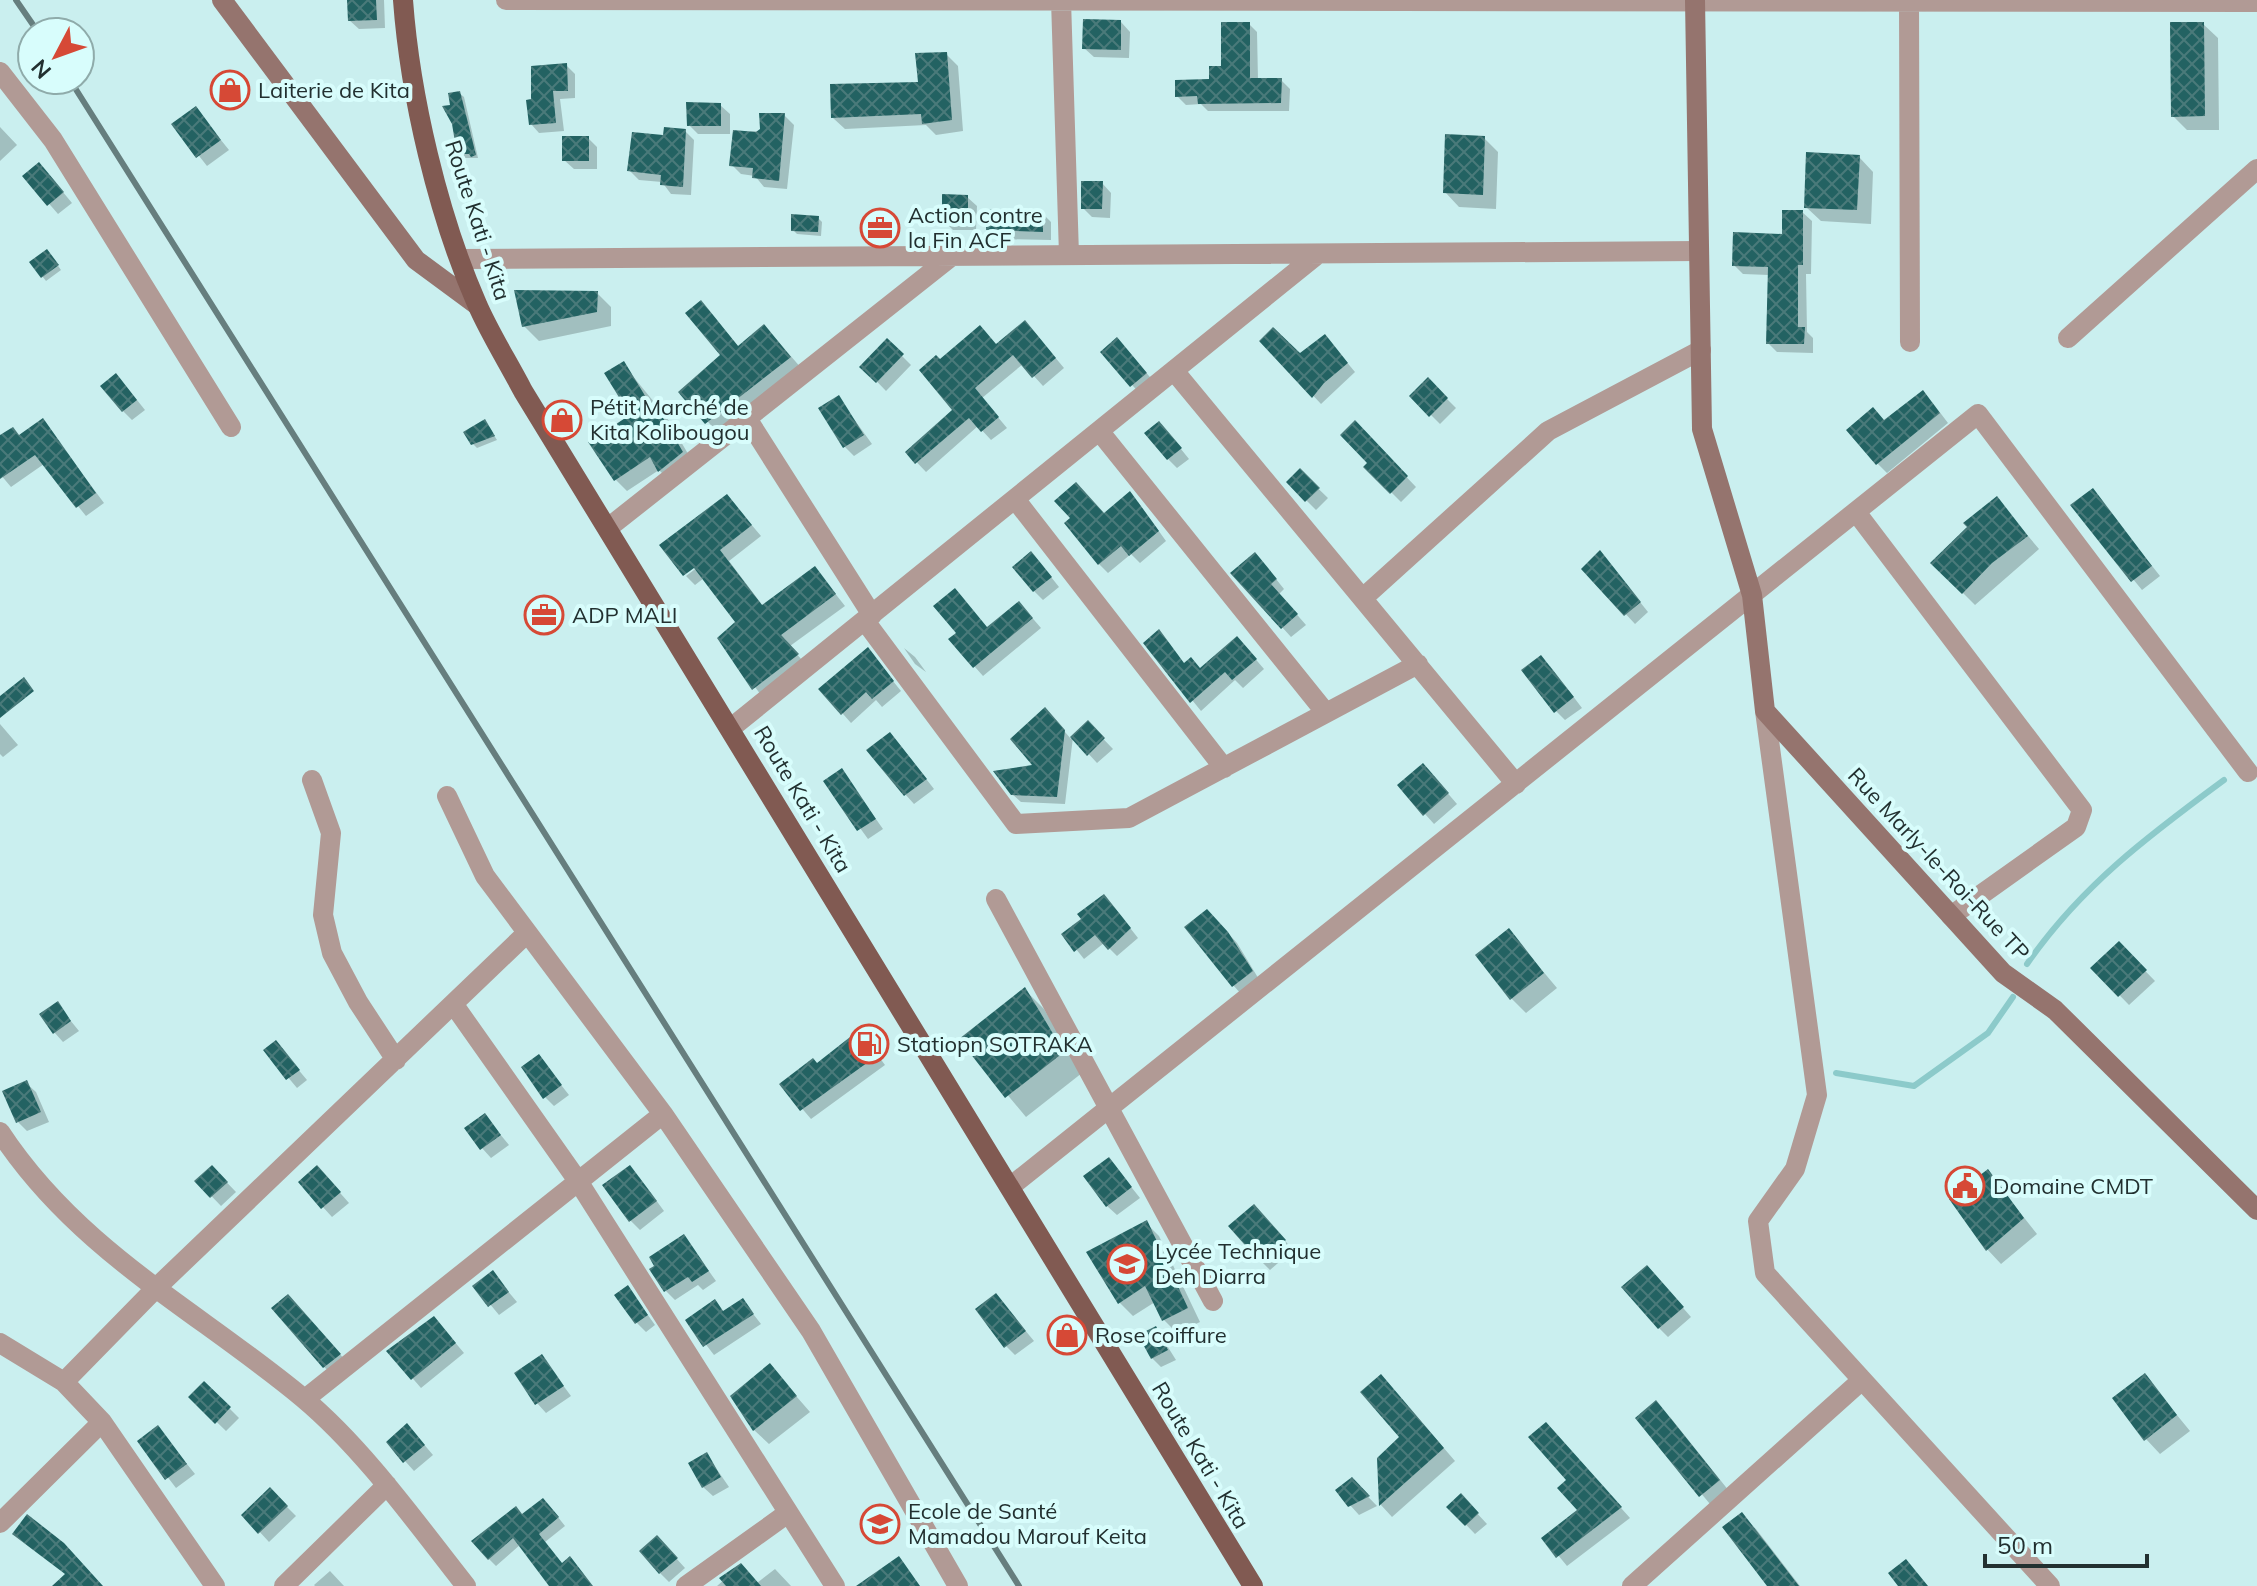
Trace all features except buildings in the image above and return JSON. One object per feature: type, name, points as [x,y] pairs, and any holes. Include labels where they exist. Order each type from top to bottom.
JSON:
[{"type":"main road","name":"Route Kati - Kita","points":[[403,0],[408,64],[461,259],[477,305],[523,391],[1253,1586]]},
{"type":"street","points":[[222,0],[416,260],[477,305]]},
{"type":"street","points":[[506,0],[2257,2]]},
{"type":"street","points":[[1061,0],[1069,255]]},
{"type":"street","points":[[1695,1],[1702,429],[1752,595],[1817,1095],[1795,1169],[1758,1221],[1765,1273],[2050,1586]]},
{"type":"street","points":[[1909,1],[1910,342]]},
{"type":"street","points":[[0,72],[53,140],[231,427]]},
{"type":"street","points":[[2068,338],[2257,169]]},
{"type":"street","points":[[461,259],[1699,251]]},
{"type":"street","points":[[731,728],[1318,254]]},
{"type":"street","points":[[608,528],[952,256]]},
{"type":"street","points":[[1363,598],[1548,431],[1701,350]]},
{"type":"street","points":[[1175,372],[1516,784]]},
{"type":"street","points":[[1010,1187],[1978,414],[2246,774]]},
{"type":"street","points":[[748,420],[868,618],[1016,824],[1129,818],[1418,664]]},
{"type":"street","points":[[1100,432],[1326,713]]},
{"type":"street","points":[[1015,499],[1224,768]]},
{"type":"street","points":[[1856,512],[2082,810],[2076,827],[1951,916]]},
{"type":"street","name":"Rue Marly-le-Roi-Rue TP","points":[[1765,711],[2003,973],[2055,1010],[2257,1210]]},
{"type":"street","points":[[312,780],[331,833],[323,915],[332,953],[358,1002],[396,1060]]},
{"type":"street","points":[[447,796],[485,876],[663,1114],[811,1331],[958,1586]]},
{"type":"street","points":[[996,899],[1213,1301]]},
{"type":"street","points":[[64,1382],[155,1289],[527,933]]},
{"type":"street","points":[[454,1005],[578,1181],[835,1586]]},
{"type":"street","points":[[305,1399],[663,1114]]},
{"type":"street","points":[[0,1132],[25,1170],[59,1209],[155,1289],[305,1399],[387,1485],[466,1586]]},
{"type":"street","points":[[0,1343],[64,1382],[102,1422],[215,1586]]},
{"type":"street","points":[[1632,1586],[1862,1380]]},
{"type":"street","points":[[0,1523],[102,1422]]},
{"type":"street","points":[[284,1586],[387,1485]]},
{"type":"street","points":[[686,1586],[788,1513]]},
{"type":"waterway","points":[[2027,964],[2093,886],[2143,842],[2224,780]]},
{"type":"waterway","points":[[1836,1073],[1914,1086],[1988,1033],[2013,997]]},
{"type":"railway","points":[[16,0],[27,16]]},
{"type":"railway","points":[[80,96],[1019,1586]]},
{"type":"place","name":"Laiterie de Kita","points":[[230,90]]},
{"type":"place","name":"Action contre la Fin ACF","points":[[880,228]]},
{"type":"place","name":"Pétit Marché de Kita Kolibougou","points":[[562,420]]},
{"type":"place","name":"ADP MALI","points":[[544,615]]},
{"type":"place","name":"Statiopn SOTRAKA","points":[[869,1044]]},
{"type":"place","name":"Domaine CMDT","points":[[1965,1186]]},
{"type":"place","name":"Lycée Technique Deh Diarra","points":[[1127,1264]]},
{"type":"place","name":"Rose coiffure","points":[[1067,1335]]},
{"type":"place","name":"Ecole de Santé Mamadou Marouf Keita","points":[[880,1524]]}]
